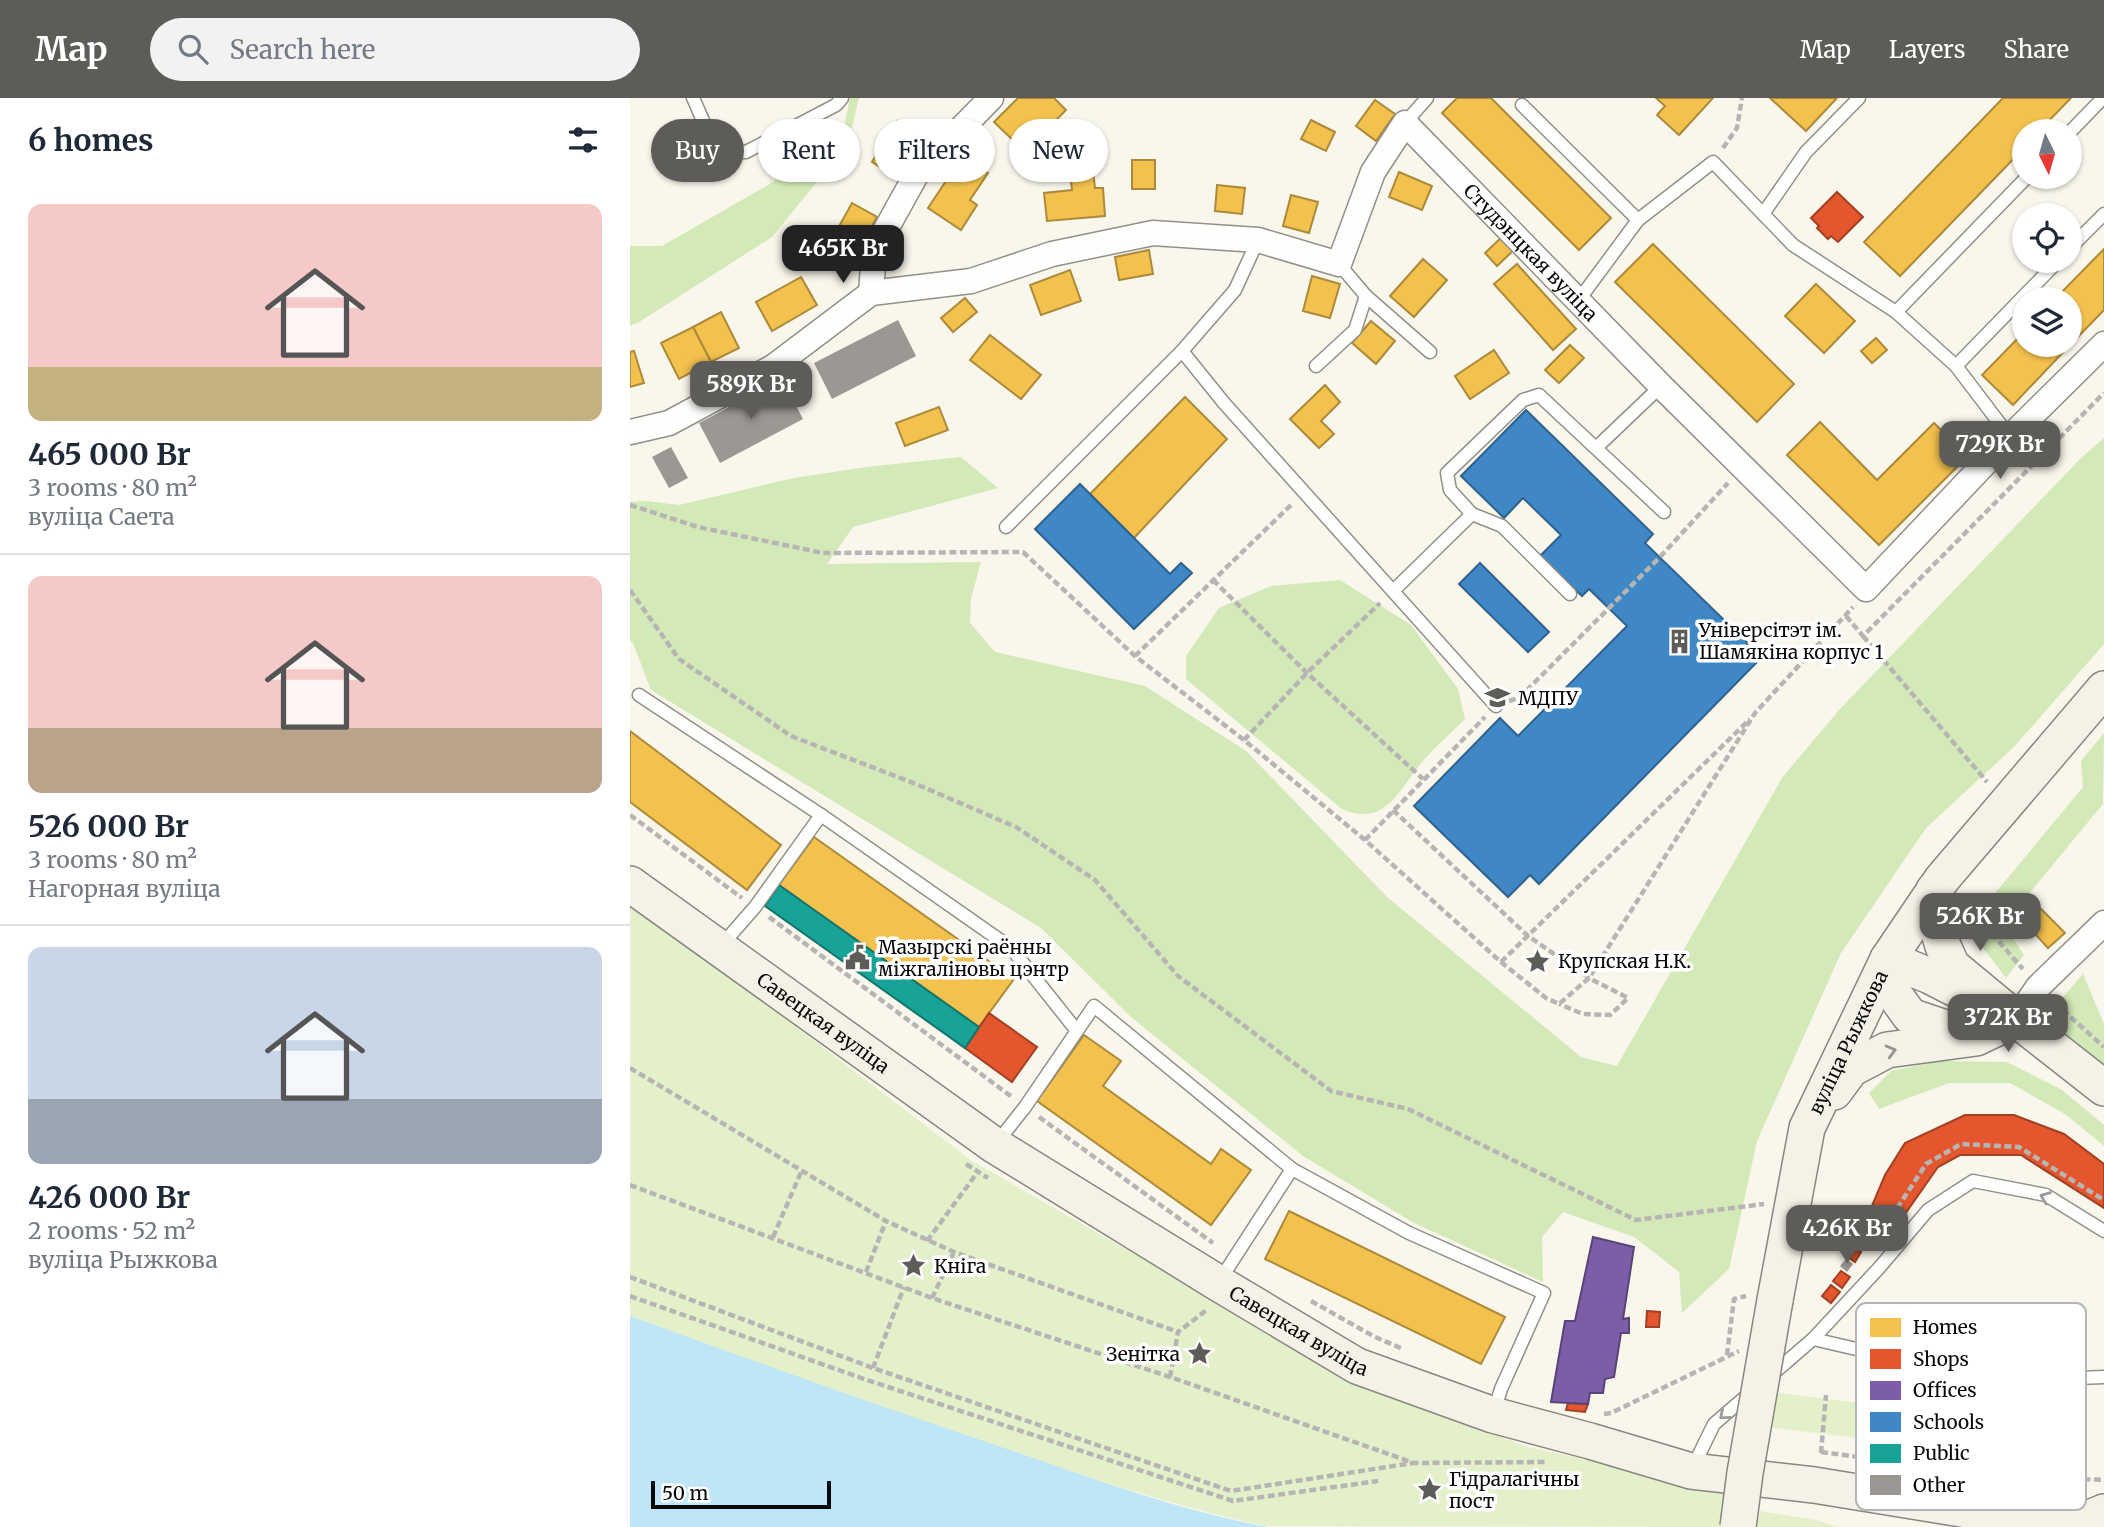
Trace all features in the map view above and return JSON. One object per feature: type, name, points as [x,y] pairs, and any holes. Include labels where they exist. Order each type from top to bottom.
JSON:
[{"type":"main road","name":"вуліца Рыжкова","points":[[1738,1527],[1765,1296],[1807,1128],[1888,959],[1938,884],[2104,689]]},
{"type":"main road","name":"Савецкая вуліца","points":[[630,884],[719,948],[986,1159],[1221,1283],[1357,1366],[1493,1416],[1691,1471],[1817,1469],[1856,1479]]},
{"type":"main road","points":[[1938,884],[1935,919],[1952,966],[2104,1088]]},
{"type":"main road","points":[[1976,1038],[1910,1016],[1889,987],[1888,959],[1930,976],[2016,1020]]},
{"type":"main road","points":[[1807,1128],[1851,1069],[1875,1056],[1887,1050],[1976,1038],[2016,1020]]},
{"type":"main road","name":"Савецкая вуліца","points":[[1978,1510],[2058,1525]]},
{"type":"main road","points":[[2058,1525],[2104,1512]]},
{"type":"main road","points":[[2058,1525],[2104,1526]]},
{"type":"street","points":[[871,293],[874,251],[916,175],[991,98]]},
{"type":"street","points":[[630,432],[669,422],[773,367],[871,293],[971,281],[1052,254],[1153,233],[1258,240],[1339,264],[1373,172],[1405,123]]},
{"type":"street","name":"Студэнцкая вуліца","points":[[1405,123],[1661,386],[1866,589]]},
{"type":"street","points":[[1866,589],[2010,437],[2104,344]]},
{"type":"street","points":[[2016,1020],[2038,987],[2104,923]]},
{"type":"lane","points":[[693,98],[717,146],[731,153],[746,152],[836,105],[842,98]]},
{"type":"lane","points":[[1405,123],[1427,98]]},
{"type":"lane","points":[[1763,214],[1806,152],[1859,98]]},
{"type":"lane","points":[[2082,120],[2103,98]]},
{"type":"lane","points":[[1522,105],[1638,220]]},
{"type":"lane","points":[[1578,300],[1638,220],[1713,162],[1793,245],[1896,312],[1955,366],[2010,437]]},
{"type":"lane","points":[[1896,312],[2015,189]]},
{"type":"lane","points":[[2082,236],[2104,214]]},
{"type":"lane","points":[[1006,527],[1182,351],[1235,290],[1258,240]]},
{"type":"lane","points":[[1339,264],[1366,296],[1430,352]]},
{"type":"lane","points":[[1955,366],[2046,273]]},
{"type":"lane","points":[[1316,366],[1355,330],[1366,296]]},
{"type":"lane","points":[[1182,351],[1224,403],[1306,491],[1496,706]]},
{"type":"lane","points":[[1597,447],[1661,386]]},
{"type":"lane","points":[[1570,594],[1502,526],[1472,514],[1450,490],[1447,473],[1523,400],[1539,395],[1664,512]]},
{"type":"lane","points":[[1393,591],[1472,514]]},
{"type":"lane","points":[[639,695],[821,815],[1011,948],[1077,1031]]},
{"type":"lane","points":[[719,948],[755,907],[821,815]]},
{"type":"lane","points":[[986,1159],[1094,1006],[1292,1169],[1409,1233],[1544,1293],[1501,1389],[1493,1416]]},
{"type":"lane","points":[[1221,1283],[1292,1169]]},
{"type":"lane","points":[[1691,1471],[1714,1424],[1813,1339],[1928,1210],[1973,1181],[2046,1195],[2104,1231]]},
{"type":"lane","points":[[1813,1339],[1856,1349]]},
{"type":"lane","points":[[2086,1378],[2104,1377]]},
{"type":"lane","points":[[1994,1510],[1994,1514]]},
{"type":"path","points":[[1713,162],[1738,128],[1742,98]]},
{"type":"path","points":[[1863,636],[2104,393]]},
{"type":"path","points":[[1608,607],[1660,557],[1742,467]]},
{"type":"path","points":[[1135,656],[1306,491]]},
{"type":"path","points":[[630,505],[698,527],[824,553],[1023,552],[1135,656],[1244,740],[1546,998],[1583,1014],[1610,1015],[1628,998],[1589,978],[1528,936],[1393,810]]},
{"type":"path","points":[[1213,580],[1307,673],[1423,779]]},
{"type":"path","points":[[1502,962],[1755,713],[1846,617],[1866,589]]},
{"type":"path","points":[[630,590],[679,659],[791,736],[916,784],[1016,827],[1095,880],[1178,976],[1331,1091],[1408,1109],[1636,1220],[1769,1203]]},
{"type":"path","points":[[1244,740],[1307,673],[1393,591]]},
{"type":"path","points":[[1846,617],[1990,785]]},
{"type":"path","points":[[1559,1004],[1589,978],[1755,713]]},
{"type":"path","points":[[630,815],[1025,1107],[1221,1283],[1178,1332],[1170,1377]]},
{"type":"path","points":[[1938,884],[1979,917],[2038,987],[2104,1047]]},
{"type":"path","points":[[630,1068],[886,1222],[954,1252],[1178,1332]]},
{"type":"path","points":[[927,1241],[986,1159]]},
{"type":"path","points":[[773,1237],[802,1170]]},
{"type":"path","points":[[630,1185],[932,1298],[1170,1377],[1414,1463]]},
{"type":"path","points":[[866,1272],[886,1222]]},
{"type":"path","points":[[932,1298],[954,1252]]},
{"type":"path","points":[[630,1277],[873,1368],[1231,1491],[1414,1463],[1547,1462]]},
{"type":"path","points":[[873,1368],[904,1287]]},
{"type":"path","points":[[630,1296],[864,1379],[1233,1500],[1378,1481]]},
{"type":"path","points":[[1598,1414],[1611,1413],[1726,1355],[1734,1299],[1765,1296]]},
{"type":"path","points":[[1305,1298],[1375,1337],[1412,1353]]},
{"type":"path","points":[[1826,1395],[1817,1469],[1856,1470]]},
{"type":"path","points":[[2086,1479],[2104,1480]]},
{"type":"green space","points":[[850,98],[859,98],[854,119],[846,119]]},
{"type":"green space","points":[[772,182],[817,182],[772,237],[630,326],[630,246],[662,246]]},
{"type":"green space","points":[[2104,438],[2104,644],[2014,747],[1926,828],[1841,953],[1757,1141],[1729,1269],[1682,1313],[1679,1272],[1634,1237],[1563,1212],[1542,1237],[1543,1282],[1414,1223],[1303,1156],[1131,1017],[1041,928],[651,690],[630,641],[630,502],[679,505],[794,478],[961,457],[998,488],[853,527],[827,564],[981,562],[971,598],[970,623],[995,652],[1145,686],[1246,751],[1387,897],[1581,1057],[1617,1066],[1782,778],[1839,710],[2081,458]]},
{"type":"green space","points":[[1340,580],[1411,625],[1458,689],[1465,719],[1427,756],[1389,803],[1369,814],[1357,814],[1342,809],[1186,679],[1186,656],[1219,608],[1271,586]]},
{"type":"green space","points":[[2104,733],[2103,804],[2004,924],[2024,955],[2006,978],[1967,927],[2083,787],[2081,761]]},
{"type":"green space","points":[[630,900],[972,1161],[1365,1386],[1527,1447],[1725,1489],[1721,1527],[1265,1526],[1159,1499],[1055,1466],[630,1316]]},
{"type":"green space","points":[[2083,974],[2104,1024],[2104,1068],[2044,1019]]},
{"type":"green space","points":[[1939,1061],[2007,1062],[2062,1090],[2104,1125],[2104,1146],[2065,1114],[2010,1083],[1949,1083],[1879,1109],[1869,1093],[1891,1071]]},
{"type":"green space","points":[[1772,1392],[1856,1403],[1856,1438],[1768,1427]]},
{"type":"green space","points":[[1760,1511],[1816,1520],[1838,1527],[1757,1527]]},
{"type":"water","points":[[630,1316],[1105,1483],[1202,1512],[1268,1527],[630,1527]]},
{"type":"building: Homes","points":[[1018,98],[1054,98],[1066,110],[1057,119],[1009,119],[1009,137],[995,121]]},
{"type":"building: Homes","points":[[1457,98],[1491,98],[1611,218],[1579,250],[1442,113]]},
{"type":"building: Homes","points":[[1656,98],[1713,98],[1679,135],[1657,115],[1665,106]]},
{"type":"building: Homes","points":[[1770,98],[1837,98],[1806,131]]},
{"type":"building: Homes","points":[[2003,98],[2071,98],[2051,119],[2012,119],[2012,160],[1900,276],[1864,242]]},
{"type":"building: Homes","points":[[1375,100],[1395,114],[1376,141],[1356,126]]},
{"type":"building: Homes","points":[[1311,120],[1335,132],[1326,151],[1301,139]]},
{"type":"building: Homes","points":[[1132,160],[1155,160],[1155,189],[1132,189]]},
{"type":"building: Homes","points":[[1399,172],[1432,186],[1422,210],[1389,197]]},
{"type":"building: Homes","points":[[945,182],[982,182],[970,200],[977,205],[961,230],[928,208]]},
{"type":"building: Homes","points":[[1071,182],[1094,182],[1095,188],[1103,188],[1105,216],[1047,221],[1044,193],[1072,190]]},
{"type":"building: Homes","points":[[1217,185],[1245,188],[1242,214],[1215,211]]},
{"type":"building: Homes","points":[[1291,195],[1318,202],[1309,233],[1283,226]]},
{"type":"building: Homes","points":[[852,203],[877,217],[853,260],[828,246]]},
{"type":"building: Homes","points":[[1504,235],[1516,248],[1497,266],[1485,253]]},
{"type":"building: Homes","points":[[1653,244],[1794,384],[1757,422],[1615,282]]},
{"type":"building: Homes","points":[[2104,249],[2104,310],[2082,333],[2082,287],[2067,287]]},
{"type":"building: Homes","points":[[1149,250],[1153,274],[1119,280],[1115,257]]},
{"type":"building: Homes","points":[[1423,259],[1447,280],[1414,317],[1390,296]]},
{"type":"building: Homes","points":[[1517,264],[1576,329],[1553,350],[1494,284]]},
{"type":"building: Homes","points":[[1070,270],[1081,301],[1041,315],[1030,285]]},
{"type":"building: Homes","points":[[1312,276],[1340,284],[1330,318],[1303,311]]},
{"type":"building: Homes","points":[[801,277],[817,305],[772,331],[756,302]]},
{"type":"building: Homes","points":[[1816,284],[1855,321],[1824,353],[1785,316]]},
{"type":"building: Homes","points":[[965,298],[977,312],[953,332],[941,318]]},
{"type":"building: Homes","points":[[721,312],[739,348],[711,362],[693,327]]},
{"type":"building: Homes","points":[[1371,321],[1395,341],[1376,364],[1352,343]]},
{"type":"building: Homes","points":[[693,327],[711,362],[679,379],[661,343]]},
{"type":"building: Homes","points":[[990,335],[1041,375],[1021,399],[970,360]]},
{"type":"building: Homes","points":[[1876,338],[1887,350],[1872,363],[1861,351]]},
{"type":"building: Homes","points":[[2012,344],[2012,357],[2059,357],[2013,405],[1982,375]]},
{"type":"building: Homes","points":[[1570,345],[1584,358],[1559,383],[1545,370]]},
{"type":"building: Homes","points":[[1494,350],[1509,373],[1470,399],[1455,376]]},
{"type":"building: Homes","points":[[634,351],[644,383],[630,387],[630,352]]},
{"type":"building: Homes","points":[[1325,385],[1340,402],[1321,421],[1334,434],[1319,448],[1290,419]]},
{"type":"building: Homes","points":[[1185,397],[1227,439],[1134,538],[1090,494]]},
{"type":"building: Homes","points":[[939,407],[948,430],[905,446],[896,423]]},
{"type":"building: Homes","points":[[1820,422],[1877,480],[1934,423],[1968,456],[1879,545],[1787,455]]},
{"type":"building: Homes","points":[[630,731],[781,845],[747,890],[630,802]]},
{"type":"building: Homes","points":[[814,837],[1014,979],[979,1027],[779,885]]},
{"type":"building: Homes","points":[[2039,907],[2065,933],[2048,948],[2025,923]]},
{"type":"building: Homes","points":[[1084,1035],[1121,1061],[1103,1086],[1211,1164],[1221,1149],[1251,1170],[1211,1225],[1037,1101]]},
{"type":"building: Homes","points":[[1289,1211],[1505,1317],[1481,1364],[1265,1259]]},
{"type":"building: Shops","points":[[1837,192],[1863,217],[1838,242],[1831,236],[1828,239],[1811,218]]},
{"type":"building: Shops","points":[[989,1013],[1037,1047],[1012,1082],[965,1048]]},
{"type":"building: Shops","points":[[1965,1115],[2014,1115],[2064,1134],[2104,1164],[2104,1208],[2021,1155],[1960,1155],[1938,1167],[1896,1231],[1869,1213],[1885,1175],[1905,1143]]},
{"type":"building: Shops","points":[[1868,1222],[1879,1229],[1869,1244],[1858,1238]]},
{"type":"building: Shops","points":[[1853,1246],[1861,1252],[1855,1262],[1847,1256]]},
{"type":"building: Shops","points":[[1841,1271],[1850,1277],[1842,1288],[1833,1281]]},
{"type":"building: Shops","points":[[1831,1285],[1840,1292],[1831,1303],[1822,1296]]},
{"type":"building: Shops","points":[[1647,1311],[1660,1312],[1659,1327],[1646,1327]]},
{"type":"building: Shops","points":[[1568,1403],[1588,1404],[1585,1412],[1566,1410]]},
{"type":"building: Offices","points":[[1593,1237],[1634,1247],[1623,1319],[1629,1318],[1629,1333],[1621,1333],[1614,1377],[1605,1379],[1603,1393],[1590,1393],[1588,1404],[1551,1402],[1565,1321],[1575,1321]]},
{"type":"building: Schools","name":"Універсітэт ім. Шамякіна корпус 1","points":[[1526,410],[1653,534],[1645,543],[1762,657],[1539,884],[1530,875],[1508,897],[1414,806],[1500,718],[1518,736],[1627,626],[1589,589],[1582,596],[1540,556],[1561,535],[1523,498],[1504,518],[1461,476]]},
{"type":"building: Schools","points":[[1080,484],[1170,574],[1181,563],[1192,573],[1134,629],[1035,529]]},
{"type":"building: Schools","points":[[1480,563],[1549,632],[1528,652],[1459,584]]},
{"type":"building: Public","points":[[779,885],[979,1027],[965,1048],[765,906]]},
{"type":"building: Other","points":[[898,320],[916,356],[832,399],[814,363]]},
{"type":"building: Other","points":[[782,379],[803,419],[720,463],[699,423]]},
{"type":"building: Other","points":[[671,447],[688,478],[669,488],[652,457]]},
{"type":"building: Other","points":[[1846,1259],[1853,1264],[1847,1272],[1840,1266]]},
{"type":"place","name":"Універсітэт ім. Шамякіна корпус 1","points":[[1679,641]]},
{"type":"place","name":"МДПУ","points":[[1498,698]]},
{"type":"place","name":"Мазырскі раённы міжгаліновы цэнтр","points":[[858,958]]},
{"type":"place","name":"Крупская Н.К.","points":[[1538,961]]},
{"type":"place","name":"Кніга","points":[[914,1266]]},
{"type":"place","name":"Зенітка","points":[[1200,1354]]},
{"type":"place","name":"Гідралагічны пост","points":[[1429,1490]]}]
